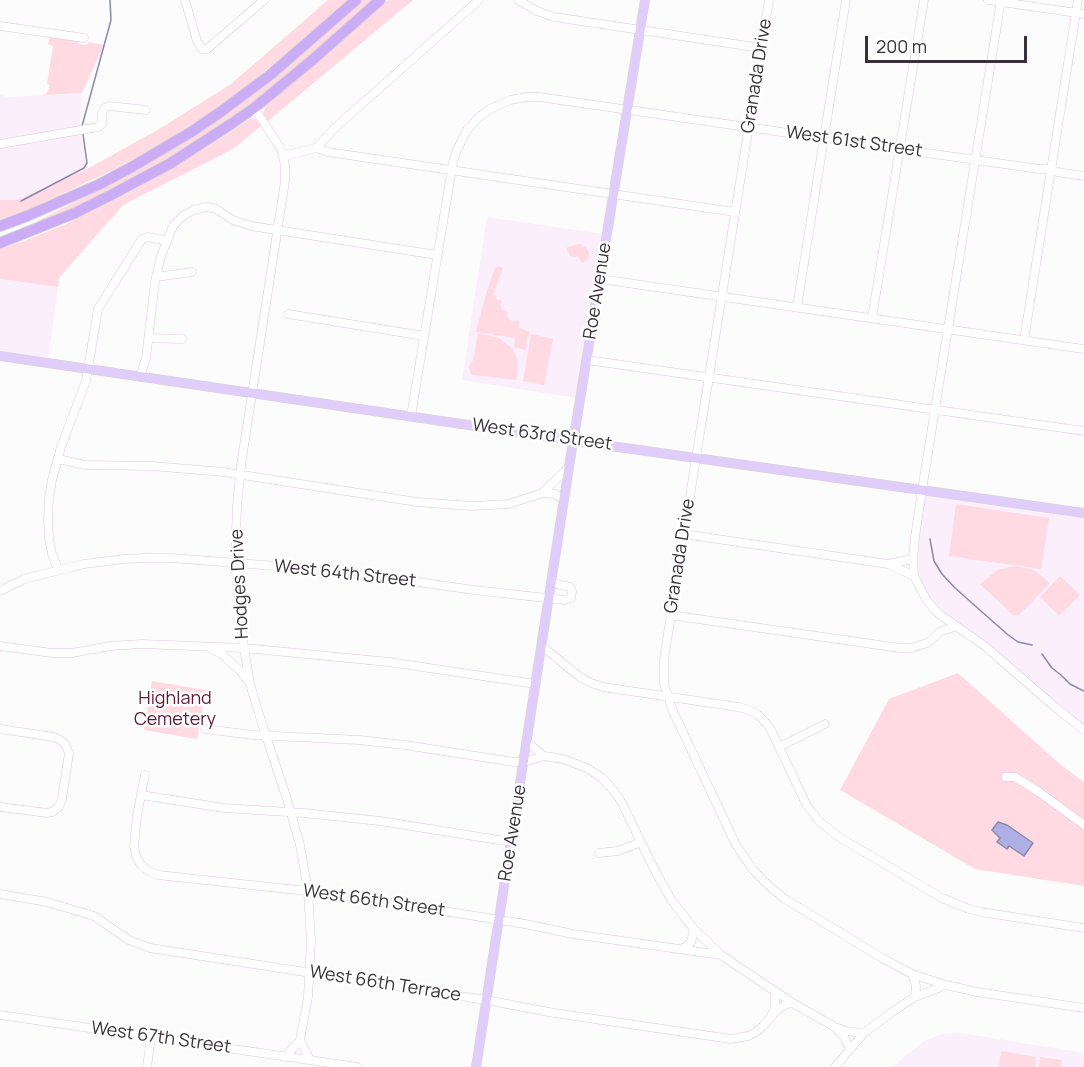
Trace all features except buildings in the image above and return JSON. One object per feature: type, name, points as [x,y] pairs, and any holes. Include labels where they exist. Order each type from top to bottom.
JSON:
[{"type":"highway","points":[[0,226],[98,185],[191,132],[270,75],[356,0]]},
{"type":"highway","points":[[0,243],[75,213],[181,157],[254,108],[380,0]]},
{"type":"main road","name":"Roe Avenue","points":[[476,1067],[569,467],[645,0]]},
{"type":"main road","name":"West 63rd Street","points":[[0,356],[1084,513]]},
{"type":"street","points":[[185,0],[197,41],[202,49],[207,49],[264,0]]},
{"type":"street","points":[[284,156],[316,148],[337,126],[479,0]]},
{"type":"street","points":[[518,0],[537,11],[554,17],[761,48]]},
{"type":"street","name":"Granada Drive","points":[[769,0],[670,615],[664,659],[664,684],[672,709],[728,831],[754,871],[785,899],[882,958],[912,974],[946,985]]},
{"type":"street","points":[[797,307],[846,0]]},
{"type":"street","points":[[873,318],[924,0]]},
{"type":"street","points":[[988,0],[1080,13]]},
{"type":"street","points":[[1024,340],[1051,169],[1080,13],[1078,0]]},
{"type":"street","points":[[1001,1],[922,490],[913,559],[914,576],[927,601],[939,614],[1004,662],[1084,730]]},
{"type":"street","points":[[0,26],[84,38]]},
{"type":"street","name":"West 61st Street","points":[[411,416],[437,255],[459,143],[483,114],[502,103],[518,98],[552,99],[892,148],[900,146],[906,150],[1051,169],[1084,176]]},
{"type":"street","points":[[0,144],[98,127],[102,124],[102,113],[109,106],[146,110]]},
{"type":"street","name":"Hodges Drive","points":[[254,108],[284,156],[285,181],[240,475],[236,563],[244,648],[250,684],[291,812],[300,845],[308,891],[310,973],[300,1040]]},
{"type":"street","points":[[316,148],[328,152],[452,171],[735,212]]},
{"type":"street","points":[[140,377],[146,358],[156,277],[167,240],[173,226],[184,215],[194,210],[207,207],[216,209],[240,223],[437,255]]},
{"type":"street","points":[[58,570],[52,554],[48,520],[49,498],[57,459],[86,381],[98,309],[142,239],[148,237],[167,240]]},
{"type":"street","points":[[156,277],[192,272]]},
{"type":"street","points":[[600,279],[1084,349]]},
{"type":"street","points":[[288,314],[424,336]]},
{"type":"street","points":[[149,338],[182,339]]},
{"type":"street","points":[[587,360],[1084,431]]},
{"type":"street","points":[[57,459],[85,465],[178,467],[396,499],[472,506],[508,504],[542,493],[555,494],[564,501]]},
{"type":"street","points":[[542,493],[569,467]]},
{"type":"street","points":[[683,534],[888,564],[914,576]]},
{"type":"street","name":"West 64th Street","points":[[0,591],[24,579],[107,560],[171,558],[348,573],[550,598]]},
{"type":"street","points":[[888,564],[913,559]]},
{"type":"street","points":[[550,598],[569,599],[572,593],[572,589],[568,586],[552,583]]},
{"type":"street","points":[[939,614],[939,632]]},
{"type":"street","points":[[670,615],[900,648],[911,648],[927,643],[939,632],[956,626]]},
{"type":"street","points":[[0,646],[52,653],[72,653],[110,646],[142,644],[244,648],[389,662],[536,684]]},
{"type":"street","points":[[204,646],[222,654],[250,684]]},
{"type":"street","points":[[542,646],[580,676],[603,687],[738,707],[757,714],[766,723],[779,747],[807,807],[821,823],[839,837],[952,903],[975,911],[1084,928]]},
{"type":"street","points":[[539,664],[549,660],[560,661]]},
{"type":"street","points":[[779,747],[825,724]]},
{"type":"street","points":[[0,729],[54,737],[65,744],[69,753],[62,798],[58,807],[52,812],[38,813],[0,807]]},
{"type":"street","points":[[205,729],[360,740],[514,762],[524,762],[544,756],[579,764],[602,778],[614,791],[672,901],[694,929],[721,956]]},
{"type":"street","points":[[527,742],[544,756]]},
{"type":"street","points":[[145,775],[141,795],[224,808],[380,821],[511,842]]},
{"type":"street","points":[[1005,777],[1015,777],[1084,825]]},
{"type":"street","name":"West 66th Street","points":[[141,795],[134,846],[139,860],[149,871],[158,876],[308,891],[387,902],[573,934],[721,956],[791,1002],[835,1027],[864,1033]]},
{"type":"street","points":[[599,853],[618,852],[641,842]]},
{"type":"street","name":"West 66th Terrace","points":[[0,894],[47,902],[94,916],[129,940],[150,948],[731,1039],[756,1032],[778,1008],[791,1002]]},
{"type":"street","points":[[679,950],[692,942],[694,929]]},
{"type":"street","points":[[912,974],[916,987],[915,997]]},
{"type":"street","points":[[835,1067],[864,1033],[892,1012],[915,997],[946,985],[977,992],[1084,1008]]},
{"type":"street","points":[[771,1015],[775,991]]},
{"type":"street","name":"West 67th Street","points":[[0,1015],[357,1067]]},
{"type":"street","points":[[835,1027],[844,1037],[850,1049]]},
{"type":"street","points":[[147,1067],[152,1037]]},
{"type":"street","points":[[285,1056],[300,1040],[310,1060]]},
{"type":"shaded area","points":[[82,93],[80,126],[70,130],[0,141],[0,95],[8,97]]},
{"type":"shaded area","points":[[81,134],[87,169],[17,200],[0,200],[0,148]]},
{"type":"shaded area","points":[[487,217],[603,234],[576,398],[462,380]]},
{"type":"shaded area","points":[[0,279],[58,287],[48,358],[0,351]]},
{"type":"shaded area","points":[[923,492],[1084,515],[1084,726],[937,609],[928,599],[916,577],[915,562]]},
{"type":"shaded area","points":[[955,1032],[1084,1053],[1084,1067],[892,1067],[924,1041]]},
{"type":"green space","points":[[328,0],[347,0],[283,56],[206,115],[115,169],[29,209],[0,219],[0,200],[17,200],[87,169],[161,128],[231,84]]},
{"type":"green space","points":[[362,0],[373,0],[296,68],[227,121],[155,167],[87,203],[35,225],[34,223],[82,198],[304,52]]},
{"type":"green space","points":[[388,0],[413,0],[268,121],[263,113],[266,106]]},
{"type":"green space","points":[[50,36],[74,40],[82,45],[89,42],[104,45],[82,93],[42,95],[47,93],[50,85],[47,84],[53,46],[48,44]]},
{"type":"green space","points":[[252,118],[256,119],[261,126],[233,149],[123,205],[59,278],[58,287],[0,279],[0,249],[64,225],[126,194],[178,165]]},
{"type":"green space","points":[[581,244],[589,252],[589,258],[582,264],[578,256],[570,256],[566,248]]},
{"type":"green space","points":[[498,266],[503,268],[493,295],[502,301],[501,309],[509,312],[507,316],[511,322],[518,320],[520,324],[518,327],[530,332],[525,350],[514,347],[515,338],[476,332],[486,294],[495,268]]},
{"type":"green space","points":[[478,333],[499,338],[512,348],[518,365],[516,380],[470,373],[469,367],[473,360]]},
{"type":"green space","points":[[531,334],[553,339],[544,385],[523,381]]},
{"type":"green space","points":[[956,504],[1049,518],[1041,569],[949,556]]},
{"type":"green space","points":[[1016,566],[1034,570],[1050,583],[1019,615],[1013,615],[980,584],[998,570]]},
{"type":"green space","points":[[1060,576],[1080,595],[1059,616],[1040,597]]},
{"type":"green space","points":[[958,673],[1061,765],[1084,782],[1084,886],[975,869],[840,790],[889,699]]},
{"type":"green space","name":"Highland Cemetery","points":[[152,681],[206,690],[197,739],[144,730]]},
{"type":"green space","points":[[1001,1051],[1036,1057],[1035,1067],[999,1067]]},
{"type":"green space","points":[[1040,1057],[1062,1060],[1061,1067],[1039,1067]]},
{"type":"water","points":[[998,822],[1007,825],[1033,843],[1024,856],[1009,846],[1007,849],[997,842],[1000,838],[992,830]]},
{"type":"waterway","points":[[82,126],[111,20],[110,0]]},
{"type":"waterway","points":[[21,201],[84,168],[87,163],[83,134]]},
{"type":"waterway","points":[[930,539],[934,561],[955,588],[1007,634],[1018,642],[1032,645]]},
{"type":"waterway","points":[[1042,654],[1052,668],[1070,684],[1084,691]]}]
